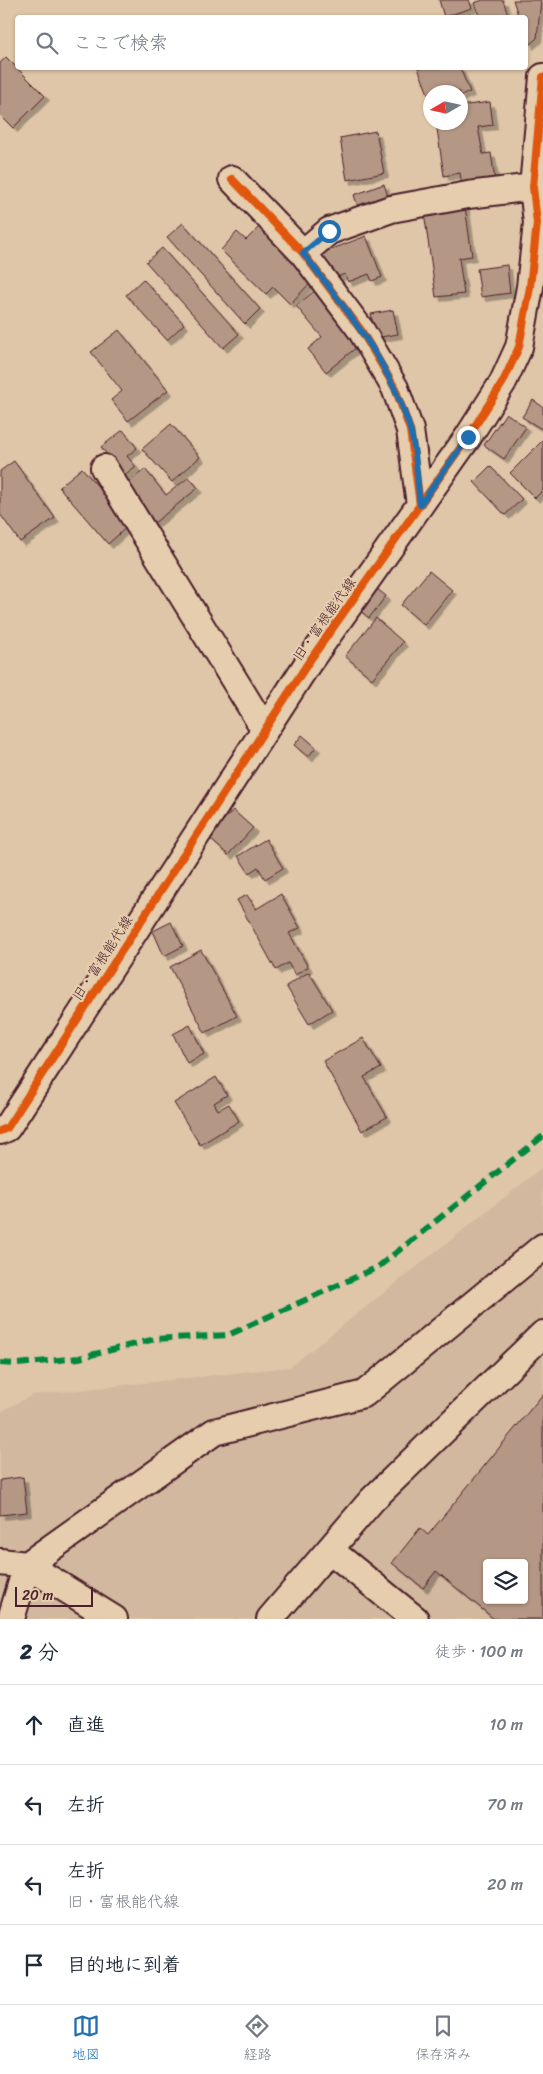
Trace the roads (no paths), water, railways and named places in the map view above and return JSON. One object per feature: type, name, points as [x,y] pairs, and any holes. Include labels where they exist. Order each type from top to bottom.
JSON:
[{"type":"street","name":"旧・富根能代線","points":[[0,1131],[6,1128],[44,1071],[308,663],[468,437],[503,382],[519,347],[537,287],[540,222],[533,187],[543,78]]},
{"type":"street","points":[[232,179],[303,253],[361,330],[395,388],[410,430],[420,505]]},
{"type":"street","points":[[303,253],[329,231],[392,209],[468,195],[533,187]]},
{"type":"street","points":[[104,468],[265,730]]},
{"type":"street","points":[[11,1619],[27,1565],[214,1432],[364,1394],[543,1247]]},
{"type":"street","points":[[270,1619],[372,1500],[543,1334]]},
{"type":"street","points":[[330,1550],[415,1619]]},
{"type":"street","points":[[0,1562],[27,1565],[114,1619]]}]
